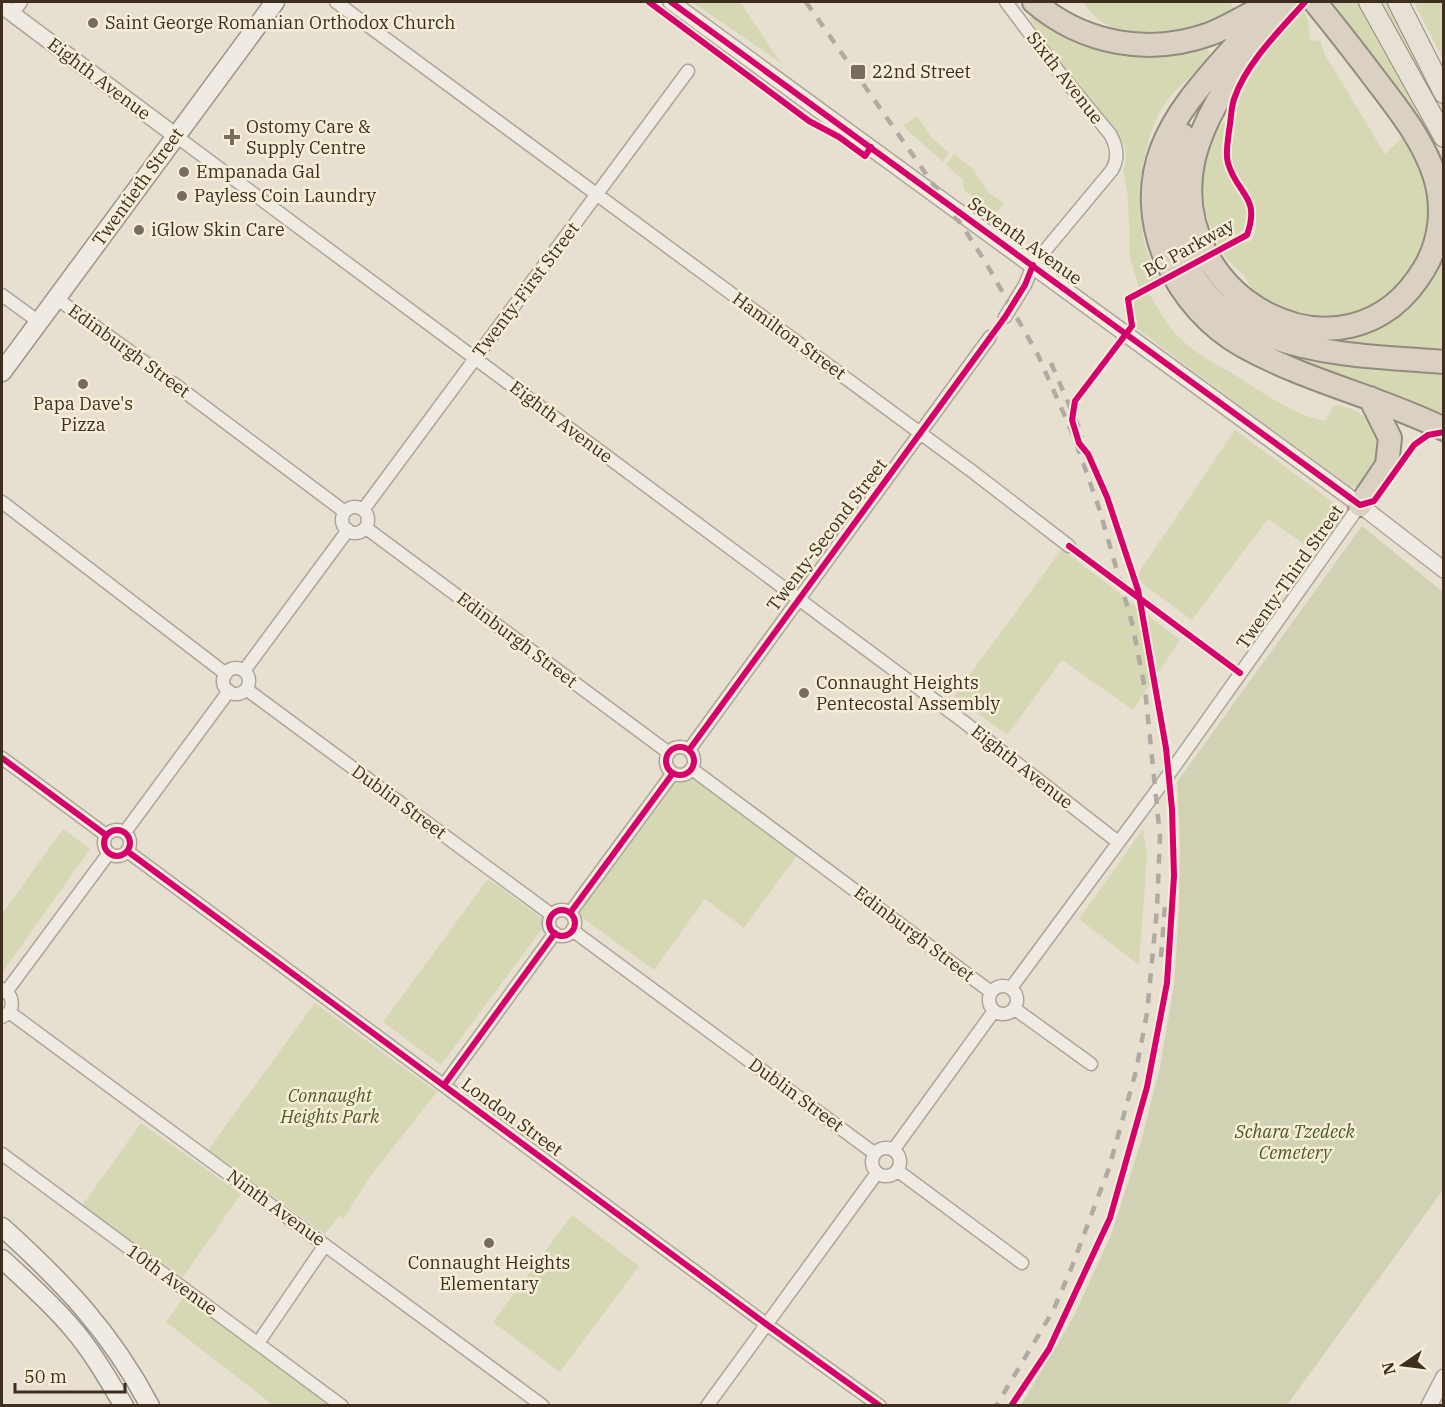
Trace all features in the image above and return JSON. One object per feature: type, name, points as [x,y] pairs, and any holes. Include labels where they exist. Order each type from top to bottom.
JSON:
[{"type":"highway","points":[[1034,2],[1071,27],[1116,43],[1140,46],[1180,43],[1257,18],[1290,2]]},
{"type":"highway","points":[[1257,18],[1204,128],[1194,160],[1191,196],[1194,221],[1201,244],[1212,265],[1226,284],[1242,298],[1278,320],[1318,328],[1356,323],[1390,306],[1405,295],[1419,278],[1430,259],[1437,237],[1440,213],[1438,195],[1428,157],[1413,130],[1315,2]]},
{"type":"highway","points":[[1257,18],[1238,59],[1209,92],[1192,118],[1176,153],[1171,189],[1172,210],[1182,253],[1192,273],[1221,308],[1261,334],[1337,353],[1443,362]]},
{"type":"highway","points":[[1257,18],[1209,73],[1182,109],[1162,148],[1153,191],[1155,214],[1165,259],[1175,280],[1190,301],[1224,333],[1242,345],[1273,361],[1443,429]]},
{"type":"highway","points":[[1360,505],[1387,465],[1390,438],[1370,398]]},
{"type":"main road","name":"Twentieth Street","points":[[2,372],[275,2]]},
{"type":"main road","points":[[1369,2],[1443,137]]},
{"type":"main road","points":[[1398,2],[1443,93]]},
{"type":"main road","points":[[2,1227],[77,1299],[108,1337],[134,1376],[150,1406]]},
{"type":"main road","points":[[2,1259],[73,1329],[107,1377],[123,1406]]},
{"type":"street","name":"Hamilton Street","points":[[336,2],[1069,546]]},
{"type":"street","name":"Seventh Avenue","points":[[671,2],[1360,505],[1443,570]]},
{"type":"street","name":"Sixth Avenue","points":[[1006,2],[1062,76],[1110,134],[1117,157],[1112,170],[1033,265]]},
{"type":"street","name":"Eighth Avenue","points":[[11,7],[176,136],[964,722],[1118,842]]},
{"type":"street","name":"Twenty-First Street","points":[[363,510],[688,71]]},
{"type":"street","points":[[1005,317],[1025,285],[1033,265]]},
{"type":"street","name":"Edinburgh Street","points":[[2,295],[39,322]]},
{"type":"street","name":"Edinburgh Street","points":[[56,298],[150,366]]},
{"type":"street","name":"Twenty-Second Street","points":[[689,750],[990,337]]},
{"type":"street","name":"Edinburgh Street","points":[[173,383],[345,512]]},
{"type":"street","points":[[2,502],[226,674]]},
{"type":"street","name":"Twenty-Third Street","points":[[1011,988],[1360,505]]},
{"type":"street","points":[[355,507],[363,510],[368,516],[366,528],[355,533],[348,530],[343,524],[345,512],[355,507]]},
{"type":"street","name":"Edinburgh Street","points":[[366,528],[669,753]]},
{"type":"street","points":[[244,671],[348,530]]},
{"type":"street","points":[[236,668],[244,671],[249,681],[246,689],[240,693],[229,691],[223,681],[226,674],[236,668]]},
{"type":"street","name":"Dublin Street","points":[[246,689],[552,915]]},
{"type":"street","points":[[125,832],[229,691]]},
{"type":"street","points":[[676,747],[689,750],[694,757],[692,769],[681,775],[673,773],[666,761],[669,753],[676,747]]},
{"type":"street","points":[[2,758],[106,835]]},
{"type":"street","name":"Edinburgh Street","points":[[692,769],[992,992]]},
{"type":"street","points":[[570,913],[673,773]]},
{"type":"street","points":[[117,829],[125,832],[130,839],[129,848],[120,856],[109,853],[104,847],[106,835],[117,829]]},
{"type":"street","name":"London Street","points":[[127,851],[880,1406]]},
{"type":"street","points":[[5,1015],[12,1004],[9,995],[4,991],[109,853]]},
{"type":"street","points":[[562,910],[570,913],[574,919],[572,930],[566,935],[555,933],[550,927],[552,915],[562,910]]},
{"type":"street","name":"Dublin Street","points":[[572,930],[874,1153]]},
{"type":"street","points":[[444,1085],[555,933]]},
{"type":"street","points":[[1003,986],[1011,988],[1017,995],[1015,1009],[1003,1015],[994,1011],[990,1004],[992,992],[1003,986]]},
{"type":"street","points":[[1015,1009],[1091,1064]]},
{"type":"street","points":[[894,1149],[994,1011]]},
{"type":"street","name":"Ninth Avenue","points":[[5,1015],[325,1245],[543,1406]]},
{"type":"street","points":[[881,1148],[894,1149],[900,1157],[898,1171],[890,1176],[881,1176],[872,1166],[874,1153],[881,1148]]},
{"type":"street","name":"10th Avenue","points":[[2,1154],[342,1406]]},
{"type":"street","points":[[898,1171],[1022,1263]]},
{"type":"street","points":[[707,1406],[877,1173]]},
{"type":"street","points":[[258,1343],[325,1245]]},
{"type":"street","points":[[1429,1406],[1443,1377]]},
{"type":"green space","points":[[692,2],[740,2],[781,63]]},
{"type":"green space","points":[[1082,2],[1232,2],[1236,10],[1187,29],[1151,35],[1117,30],[1102,22]]},
{"type":"green space","points":[[1267,2],[1297,2],[1301,6],[1307,19],[1310,40],[1321,41],[1324,53],[1385,154],[1404,136],[1425,184],[1428,204],[1426,233],[1414,266],[1393,291],[1379,301],[1345,315],[1308,316],[1274,305],[1259,297],[1243,274],[1222,251],[1212,232],[1206,213],[1203,185],[1205,153],[1213,134],[1226,120],[1223,149],[1225,166],[1244,200],[1249,217],[1240,233],[1245,243],[1254,236],[1256,212],[1254,202],[1232,163],[1231,134],[1234,116],[1248,82],[1267,51],[1291,23]]},
{"type":"green space","points":[[1330,2],[1357,2],[1443,157],[1443,175],[1375,61]]},
{"type":"green space","points":[[1378,2],[1391,2],[1443,106],[1443,119]]},
{"type":"green space","points":[[1414,2],[1443,2],[1443,59]]},
{"type":"green space","points":[[1033,16],[1074,41],[1116,53],[1160,54],[1207,48],[1211,57],[1166,102],[1154,124],[1149,140],[1142,176],[1140,212],[1145,244],[1158,278],[1139,288],[1130,257],[1128,197],[1123,170],[1126,160],[1125,146],[1063,68],[1030,19]]},
{"type":"green space","points":[[917,116],[932,138],[949,153],[943,162],[903,126]]},
{"type":"green space","points":[[954,154],[973,169],[989,193],[1004,203],[998,211],[995,212],[964,190],[963,180],[946,165]]},
{"type":"green space","points":[[1443,253],[1443,351],[1333,342],[1331,338],[1349,336],[1377,327],[1414,302],[1436,271]]},
{"type":"green space","points":[[1148,292],[1170,327],[1187,345],[1280,403],[1302,414],[1325,421],[1334,405],[1352,409],[1368,420],[1379,436],[1381,455],[1362,488],[1356,490],[1355,487],[1347,486],[1136,328],[1132,301]]},
{"type":"green space","points":[[1297,354],[1443,370],[1443,420],[1296,360]]},
{"type":"green space","points":[[1235,430],[1338,506],[1340,517],[1314,551],[1268,519],[1192,620],[1135,578]]},
{"type":"green space","name":"Schara Tzedeck Cemetery","points":[[1362,526],[1443,592],[1443,1190],[1287,1405],[1021,1405],[1074,1316],[1111,1235],[1141,1142],[1160,1067],[1174,986],[1179,909],[1180,837],[1177,782]]},
{"type":"green space","points":[[1062,549],[1180,640],[1133,710],[1062,660],[1007,735],[954,696]]},
{"type":"green space","points":[[681,768],[798,854],[744,928],[705,899],[654,970],[576,913]]},
{"type":"green space","points":[[63,829],[90,849],[2,973],[2,914]]},
{"type":"green space","points":[[1143,829],[1147,856],[1139,965],[1079,919]]},
{"type":"green space","points":[[488,879],[547,922],[441,1065],[383,1022]]},
{"type":"green space","name":"Connaught Heights Park","points":[[315,1003],[437,1092],[372,1174],[343,1219],[339,1216],[325,1234],[208,1150]]},
{"type":"green space","points":[[141,1123],[241,1194],[183,1277],[82,1206]]},
{"type":"green space","points":[[572,1215],[639,1266],[560,1372],[493,1322]]},
{"type":"green space","points":[[187,1292],[337,1405],[273,1405],[166,1322]]},
{"type":"railway","points":[[806,2],[963,227],[1038,355],[1074,437],[1099,508],[1132,623],[1145,689],[1160,836],[1157,909],[1147,1013],[1136,1071],[1109,1168],[1071,1269],[1053,1311],[996,1406]]},
{"type":"railway","points":[[1051,363],[1083,437]]},
{"type":"railway","points":[[1161,957],[1165,906]]},
{"type":"cycle path","points":[[649,2],[809,121],[839,137],[865,156],[871,147]]},
{"type":"cycle path","points":[[671,2],[1360,505],[1374,501],[1414,445],[1428,435],[1444,432]]},
{"type":"cycle path","name":"BC Parkway","points":[[1011,1406],[1049,1349],[1110,1218],[1147,1087],[1167,983],[1174,876],[1172,809],[1166,748],[1138,590],[1107,497],[1088,454],[1079,443],[1072,420],[1075,401],[1132,326],[1128,299],[1247,235],[1251,222],[1250,204],[1232,174],[1227,159],[1233,103],[1255,60],[1305,2]]},
{"type":"cycle path","points":[[689,750],[1005,317],[1025,285],[1033,265]]},
{"type":"cycle path","points":[[1069,546],[1240,673]]},
{"type":"cycle path","points":[[680,747],[690,751],[694,761],[690,771],[680,775],[670,771],[666,761],[670,751],[680,747]]},
{"type":"cycle path","points":[[2,758],[106,835]]},
{"type":"cycle path","points":[[570,913],[673,773]]},
{"type":"cycle path","points":[[117,830],[126,834],[130,843],[126,852],[117,856],[108,852],[104,843],[108,834],[117,830]]},
{"type":"cycle path","points":[[127,851],[880,1406]]},
{"type":"cycle path","points":[[562,910],[571,914],[575,923],[571,932],[562,936],[553,932],[549,923],[553,914],[562,910]]},
{"type":"cycle path","points":[[444,1085],[555,933]]},
{"type":"place","name":"Saint George Romanian Orthodox Church","points":[[93,23]]},
{"type":"place","name":"22nd Street","points":[[858,72]]},
{"type":"place","name":"Ostomy Care & Supply Centre","points":[[232,137]]},
{"type":"place","name":"Empanada Gal","points":[[184,172]]},
{"type":"place","name":"Payless Coin Laundry","points":[[182,196]]},
{"type":"place","name":"iGlow Skin Care","points":[[139,230]]},
{"type":"place","name":"Papa Dave's Pizza","points":[[83,384]]},
{"type":"place","name":"Connaught Heights Pentecostal Assembly","points":[[804,693]]},
{"type":"place","name":"Connaught Heights Elementary","points":[[489,1243]]}]
